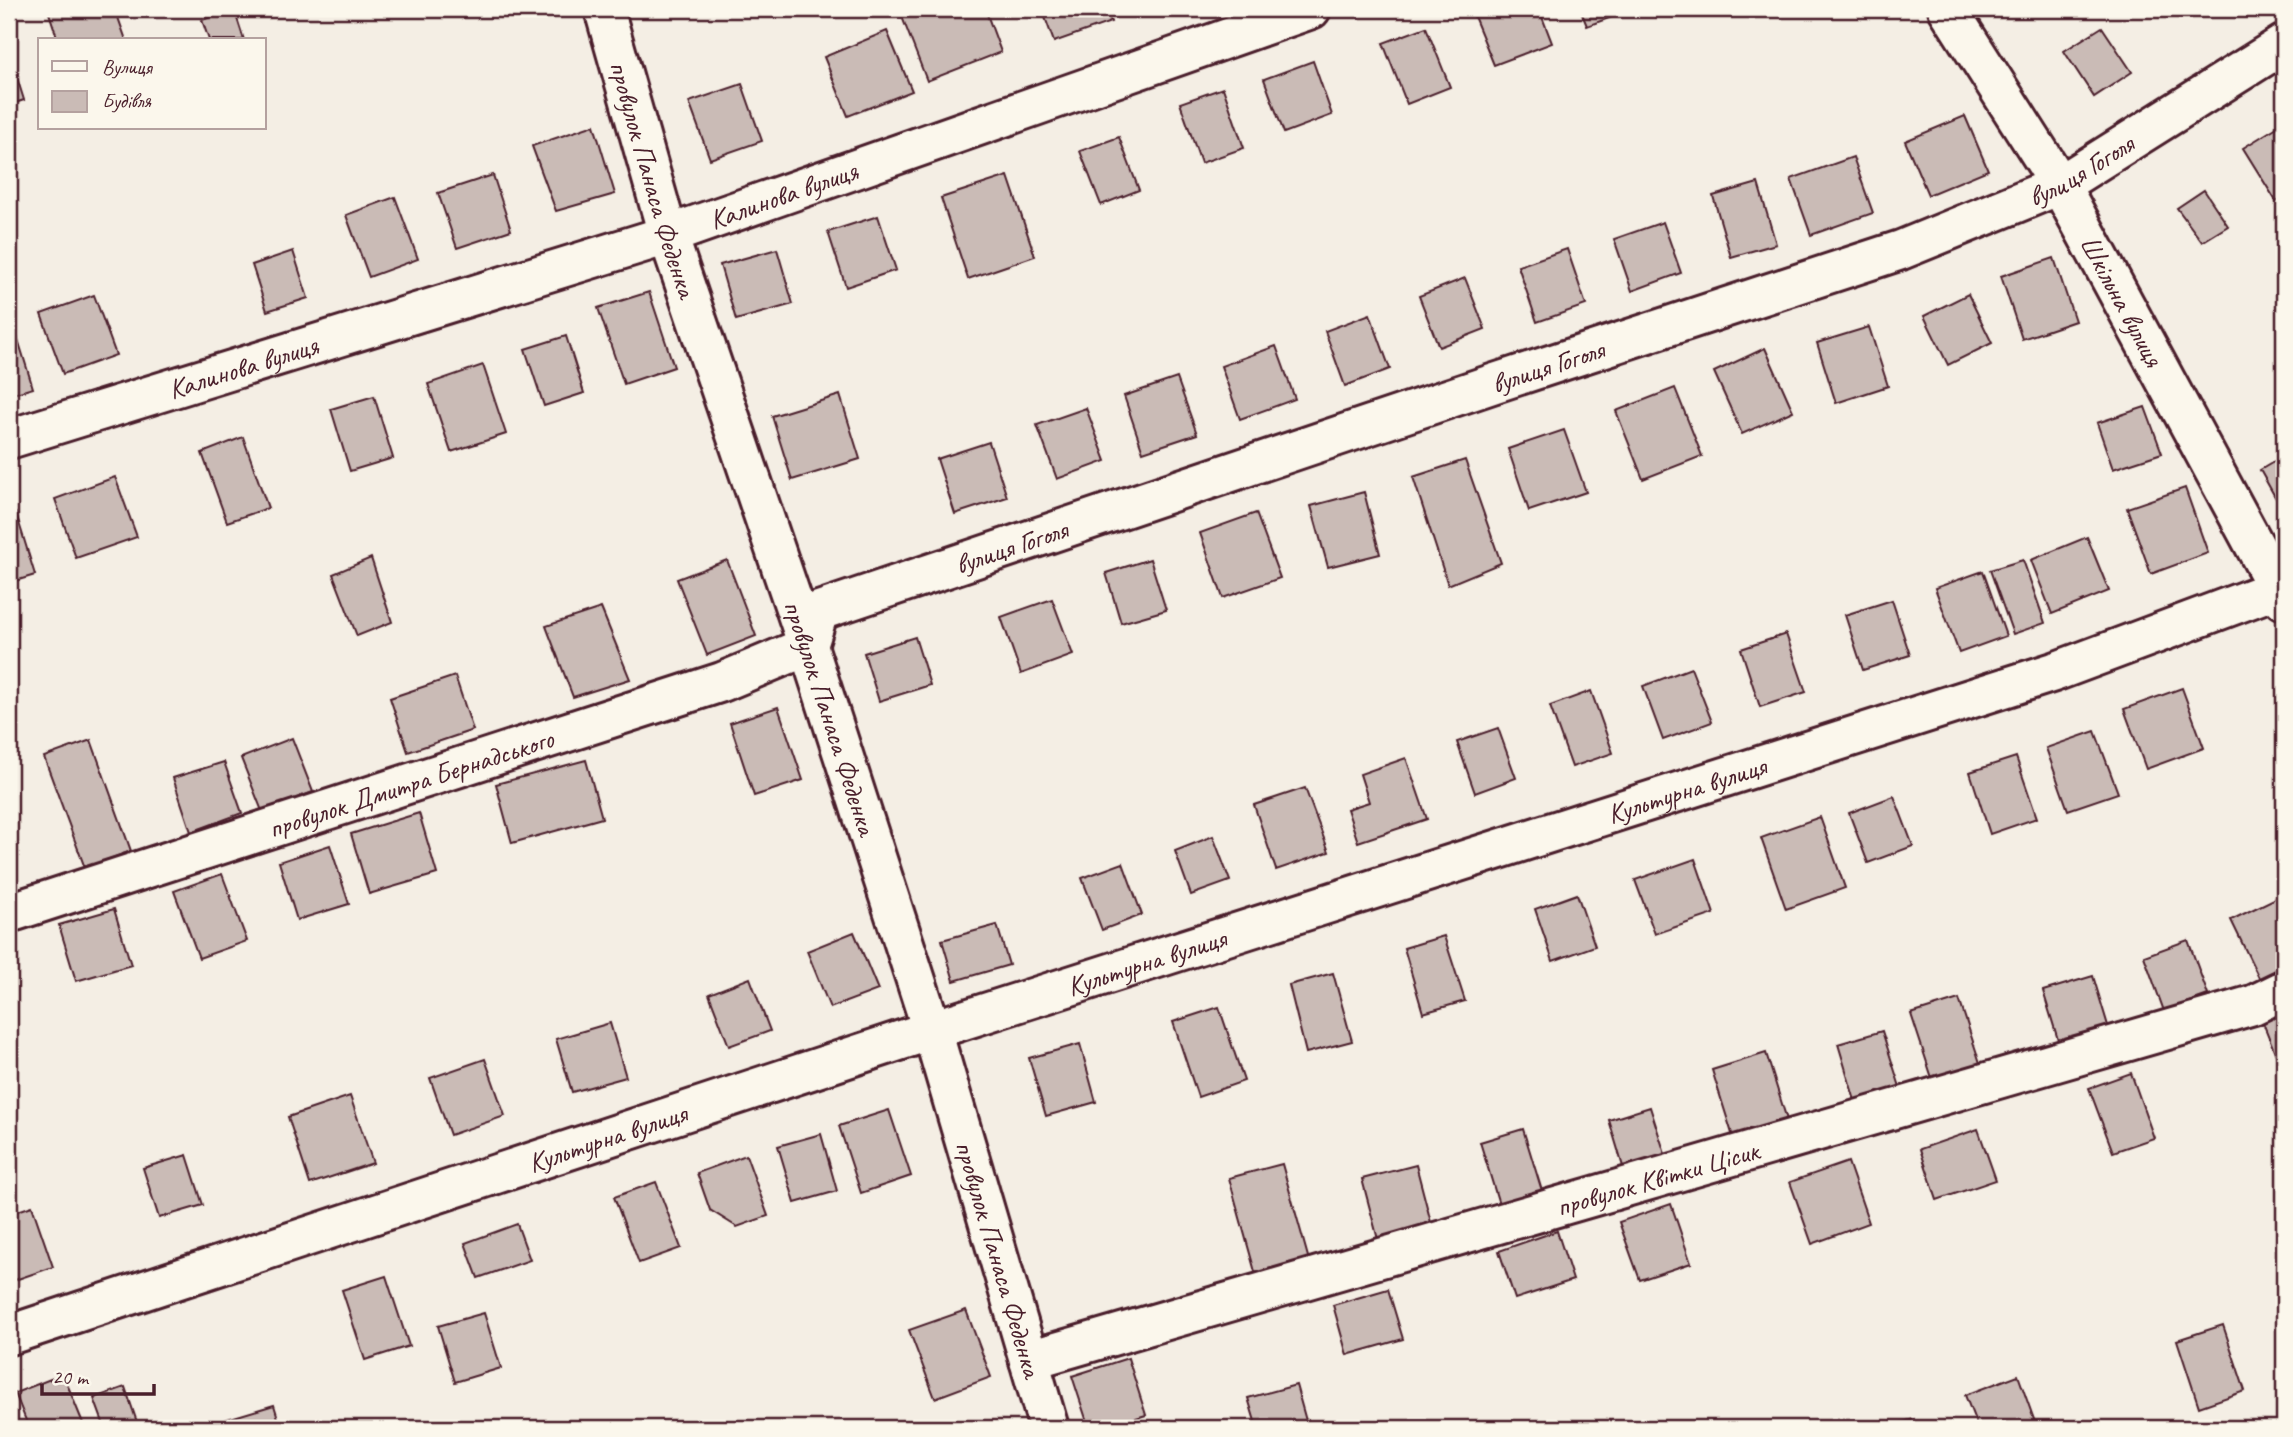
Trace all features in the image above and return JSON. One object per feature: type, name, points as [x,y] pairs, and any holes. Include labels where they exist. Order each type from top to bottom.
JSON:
[{"type":"street","name":"провулок Панаса Феденка","points":[[604,9],[667,236],[808,646],[932,1031],[1049,1428]]},
{"type":"street","name":"Калинова вулиця","points":[[9,439],[667,236],[1311,9]]},
{"type":"street","name":"Шкільна вулиця","points":[[1948,9],[2060,185],[2282,592]]},
{"type":"street","name":"вулиця Гоголя","points":[[808,646],[819,611],[1495,383],[1901,250],[2060,185],[2284,44]]},
{"type":"street","name":"Культурна вулиця","points":[[9,1335],[932,1031],[2053,672],[2282,592]]},
{"type":"street","name":"провулок Дмитра Бернадського","points":[[9,914],[722,682],[808,646]]},
{"type":"street","name":"провулок Квітки Цісик","points":[[1029,1360],[2253,1005],[2284,990]]},
{"type":"building","points":[[63,9],[115,9],[125,38],[57,38],[49,13]]},
{"type":"building","points":[[234,9],[243,38],[208,38],[202,20]]},
{"type":"building","points":[[899,9],[985,9],[1001,52],[927,81]]},
{"type":"building","points":[[1042,9],[1106,9],[1111,22],[1054,42]]},
{"type":"building","points":[[1471,9],[1539,9],[1552,43],[1494,65]]},
{"type":"building","points":[[1580,9],[1634,9],[1587,26]]},
{"type":"building","points":[[1426,27],[1450,87],[1407,104],[1383,43]]},
{"type":"building","points":[[2102,27],[2132,72],[2094,97],[2064,51]]},
{"type":"building","points":[[887,31],[912,91],[848,116],[824,57]]},
{"type":"building","points":[[9,52],[24,100],[9,105]]},
{"type":"building","points":[[1313,61],[1332,115],[1284,133],[1264,79]]},
{"type":"building","points":[[742,84],[762,141],[710,159],[689,102]]},
{"type":"building","points":[[1223,88],[1244,148],[1201,163],[1180,103]]},
{"type":"building","points":[[1965,116],[1988,170],[1928,195],[1905,141]]},
{"type":"building","points":[[2282,124],[2284,196],[2276,201],[2243,148]]},
{"type":"building","points":[[594,125],[615,194],[556,211],[532,146]]},
{"type":"building","points":[[1119,137],[1139,190],[1101,205],[1080,151]]},
{"type":"building","points":[[1853,157],[1873,213],[1811,235],[1791,179]]},
{"type":"building","points":[[493,175],[511,230],[457,248],[438,193]]},
{"type":"building","points":[[1008,176],[1035,256],[968,279],[941,198]]},
{"type":"building","points":[[1758,183],[1776,244],[1731,257],[1713,196]]},
{"type":"building","points":[[2204,190],[2228,226],[2202,242],[2177,208]]},
{"type":"building","points":[[395,197],[418,259],[369,277],[346,215]]},
{"type":"building","points":[[878,216],[896,270],[846,287],[828,232]]},
{"type":"building","points":[[1663,222],[1681,273],[1632,291],[1614,239]]},
{"type":"building","points":[[777,249],[793,304],[736,320],[720,265]]},
{"type":"building","points":[[1567,249],[1586,305],[1537,322],[1518,266]]},
{"type":"building","points":[[293,251],[308,298],[267,311],[252,265]]},
{"type":"building","points":[[2054,258],[2075,321],[2022,339],[2001,276]]},
{"type":"building","points":[[1465,278],[1485,329],[1439,347],[1419,296]]},
{"type":"building","points":[[649,292],[674,367],[624,384],[598,308]]},
{"type":"building","points":[[1968,294],[1992,343],[1948,365],[1924,316]]},
{"type":"building","points":[[94,295],[116,355],[63,374],[41,314]]},
{"type":"building","points":[[9,310],[33,388],[9,395]]},
{"type":"building","points":[[1370,314],[1390,369],[1345,386],[1325,331]]},
{"type":"building","points":[[1869,327],[1888,386],[1836,403],[1817,343]]},
{"type":"building","points":[[566,336],[584,393],[544,406],[525,349]]},
{"type":"building","points":[[1276,346],[1295,399],[1240,419],[1221,366]]},
{"type":"building","points":[[1765,348],[1793,411],[1742,434],[1714,372]]},
{"type":"building","points":[[483,365],[506,434],[451,452],[428,384]]},
{"type":"building","points":[[1177,378],[1197,434],[1143,452],[1124,396]]},
{"type":"building","points":[[1675,388],[1702,456],[1643,479],[1616,411]]},
{"type":"building","points":[[840,395],[860,459],[792,480],[772,416]]},
{"type":"building","points":[[374,396],[393,458],[350,471],[331,409]]},
{"type":"building","points":[[2145,407],[2162,453],[2113,469],[2097,423]]},
{"type":"building","points":[[1086,408],[1106,461],[1057,479],[1037,425]]},
{"type":"building","points":[[1564,430],[1586,492],[1529,511],[1508,449]]},
{"type":"building","points":[[243,437],[268,508],[227,522],[202,453]]},
{"type":"building","points":[[989,442],[1007,497],[955,514],[937,459]]},
{"type":"building","points":[[2284,456],[2284,511],[2283,511],[2260,470]]},
{"type":"building","points":[[1465,460],[1501,563],[1448,585],[1413,477]]},
{"type":"building","points":[[115,477],[137,537],[76,558],[55,499]]},
{"type":"building","points":[[2185,488],[2208,553],[2151,574],[2127,508]]},
{"type":"building","points":[[1364,492],[1380,554],[1328,567],[1311,506]]},
{"type":"building","points":[[16,513],[35,575],[9,583],[9,515]]},
{"type":"building","points":[[1256,513],[1280,578],[1223,598],[1200,533]]},
{"type":"building","points":[[2087,537],[2109,591],[2052,614],[2031,560]]},
{"type":"building","points":[[371,558],[392,622],[357,636],[333,574]]},
{"type":"building","points":[[1150,559],[1166,610],[1121,623],[1106,573]]},
{"type":"building","points":[[727,560],[756,636],[707,655],[677,579]]},
{"type":"building","points":[[2023,560],[2045,623],[2013,634],[1990,570]]},
{"type":"building","points":[[1983,571],[2006,636],[1959,653],[1935,588]]},
{"type":"building","points":[[1052,599],[1073,655],[1021,674],[1001,617]]},
{"type":"building","points":[[1892,600],[1910,655],[1863,670],[1845,615]]},
{"type":"building","points":[[601,608],[630,679],[573,697],[546,626]]},
{"type":"building","points":[[1786,634],[1806,692],[1760,707],[1741,649]]},
{"type":"building","points":[[915,637],[930,685],[879,701],[864,653]]},
{"type":"building","points":[[1691,668],[1712,722],[1663,740],[1643,686]]},
{"type":"building","points":[[455,676],[473,730],[408,752],[390,698]]},
{"type":"building","points":[[2182,688],[2204,748],[2146,769],[2124,709]]},
{"type":"building","points":[[1591,691],[1613,753],[1572,767],[1550,706]]},
{"type":"building","points":[[778,707],[803,780],[754,796],[730,723]]},
{"type":"building","points":[[1498,728],[1516,778],[1475,793],[1457,742]]},
{"type":"building","points":[[2095,731],[2118,793],[2068,810],[2046,748]]},
{"type":"building","points":[[292,738],[313,792],[262,811],[241,758]]},
{"type":"building","points":[[91,740],[131,851],[85,868],[44,757]]},
{"type":"building","points":[[2016,757],[2037,818],[1990,834],[1970,772]]},
{"type":"building","points":[[1406,758],[1427,819],[1358,842],[1347,809],[1369,802],[1360,774]]},
{"type":"building","points":[[586,760],[602,818],[512,843],[496,784]]},
{"type":"building","points":[[224,762],[242,813],[191,832],[173,778]]},
{"type":"building","points":[[1305,788],[1329,852],[1276,870],[1254,805]]},
{"type":"building","points":[[1894,796],[1913,846],[1868,863],[1849,813]]},
{"type":"building","points":[[419,813],[437,874],[369,894],[351,834]]},
{"type":"building","points":[[1820,817],[1845,888],[1786,909],[1761,838]]},
{"type":"building","points":[[1213,836],[1230,881],[1191,895],[1175,851]]},
{"type":"building","points":[[330,845],[349,904],[297,920],[279,862]]},
{"type":"building","points":[[1695,859],[1714,914],[1655,934],[1635,880]]},
{"type":"building","points":[[1123,863],[1142,915],[1102,930],[1082,878]]},
{"type":"building","points":[[9,874],[15,892],[9,894]]},
{"type":"building","points":[[222,874],[247,941],[199,958],[174,891]]},
{"type":"building","points":[[1577,894],[1595,946],[1553,961],[1535,909]]},
{"type":"building","points":[[2284,894],[2284,966],[2259,978],[2231,920]]},
{"type":"building","points":[[114,909],[131,965],[76,981],[59,925]]},
{"type":"building","points":[[997,925],[1009,965],[954,981],[942,940]]},
{"type":"building","points":[[854,932],[878,990],[830,1008],[807,951]]},
{"type":"building","points":[[1444,936],[1465,1001],[1423,1013],[1404,948]]},
{"type":"building","points":[[2188,940],[2208,995],[2164,1011],[2144,956]]},
{"type":"building","points":[[1333,973],[1352,1041],[1306,1053],[1289,985]]},
{"type":"building","points":[[2093,976],[2109,1029],[2059,1043],[2043,991]]},
{"type":"building","points":[[750,978],[770,1031],[729,1046],[709,994]]},
{"type":"building","points":[[1959,999],[1982,1069],[1934,1084],[1911,1014]]},
{"type":"building","points":[[1219,1007],[1244,1081],[1198,1097],[1173,1022]]},
{"type":"building","points":[[2284,1012],[2284,1075],[2262,1020]]},
{"type":"building","points":[[610,1023],[626,1077],[572,1092],[556,1039]]},
{"type":"building","points":[[1882,1031],[1901,1090],[1856,1104],[1838,1044]]},
{"type":"building","points":[[1080,1044],[1096,1102],[1046,1116],[1029,1058]]},
{"type":"building","points":[[1766,1053],[1788,1123],[1734,1140],[1712,1070]]},
{"type":"building","points":[[485,1059],[505,1116],[450,1135],[430,1078]]},
{"type":"building","points":[[2131,1073],[2154,1138],[2113,1152],[2089,1088]]},
{"type":"building","points":[[350,1096],[373,1163],[310,1184],[288,1117]]},
{"type":"building","points":[[1650,1107],[1666,1157],[1624,1170],[1609,1120]]},
{"type":"building","points":[[889,1110],[911,1176],[861,1193],[839,1126]]},
{"type":"building","points":[[1523,1129],[1542,1191],[1499,1204],[1480,1142]]},
{"type":"building","points":[[1978,1129],[1996,1180],[1937,1200],[1920,1149]]},
{"type":"building","points":[[821,1134],[837,1191],[795,1203],[778,1146]]},
{"type":"building","points":[[187,1155],[203,1205],[159,1218],[143,1168]]},
{"type":"building","points":[[746,1155],[768,1216],[737,1227],[710,1210],[697,1173]]},
{"type":"building","points":[[1848,1162],[1869,1223],[1812,1244],[1790,1182]]},
{"type":"building","points":[[1282,1164],[1310,1264],[1257,1279],[1229,1178]]},
{"type":"building","points":[[1416,1165],[1434,1234],[1380,1247],[1362,1179]]},
{"type":"building","points":[[656,1182],[681,1248],[639,1263],[614,1197]]},
{"type":"building","points":[[1671,1204],[1691,1263],[1640,1280],[1619,1222]]},
{"type":"building","points":[[32,1206],[53,1267],[9,1282],[9,1214]]},
{"type":"building","points":[[517,1224],[530,1260],[478,1278],[465,1243]]},
{"type":"building","points":[[1557,1231],[1573,1280],[1515,1299],[1499,1251]]},
{"type":"building","points":[[386,1276],[409,1346],[365,1360],[342,1290]]},
{"type":"building","points":[[1388,1289],[1403,1339],[1347,1355],[1333,1305]]},
{"type":"building","points":[[966,1310],[991,1377],[935,1398],[909,1330]]},
{"type":"building","points":[[484,1313],[501,1368],[455,1382],[438,1326]]},
{"type":"building","points":[[2223,1325],[2245,1391],[2199,1407],[2177,1340]]},
{"type":"building","points":[[1128,1358],[1146,1415],[1103,1428],[1089,1428],[1072,1376]]},
{"type":"building","points":[[63,1374],[85,1428],[29,1428],[15,1393]]},
{"type":"building","points":[[2018,1375],[2037,1428],[1978,1428],[1965,1395]]},
{"type":"building","points":[[1296,1385],[1308,1428],[1257,1428],[1248,1398]]},
{"type":"building","points":[[125,1387],[139,1428],[105,1428],[94,1398]]},
{"type":"building","points":[[274,1405],[281,1428],[227,1428],[224,1420]]},
{"type":"building","points":[[1914,1419],[1916,1428],[1881,1428]]}]
